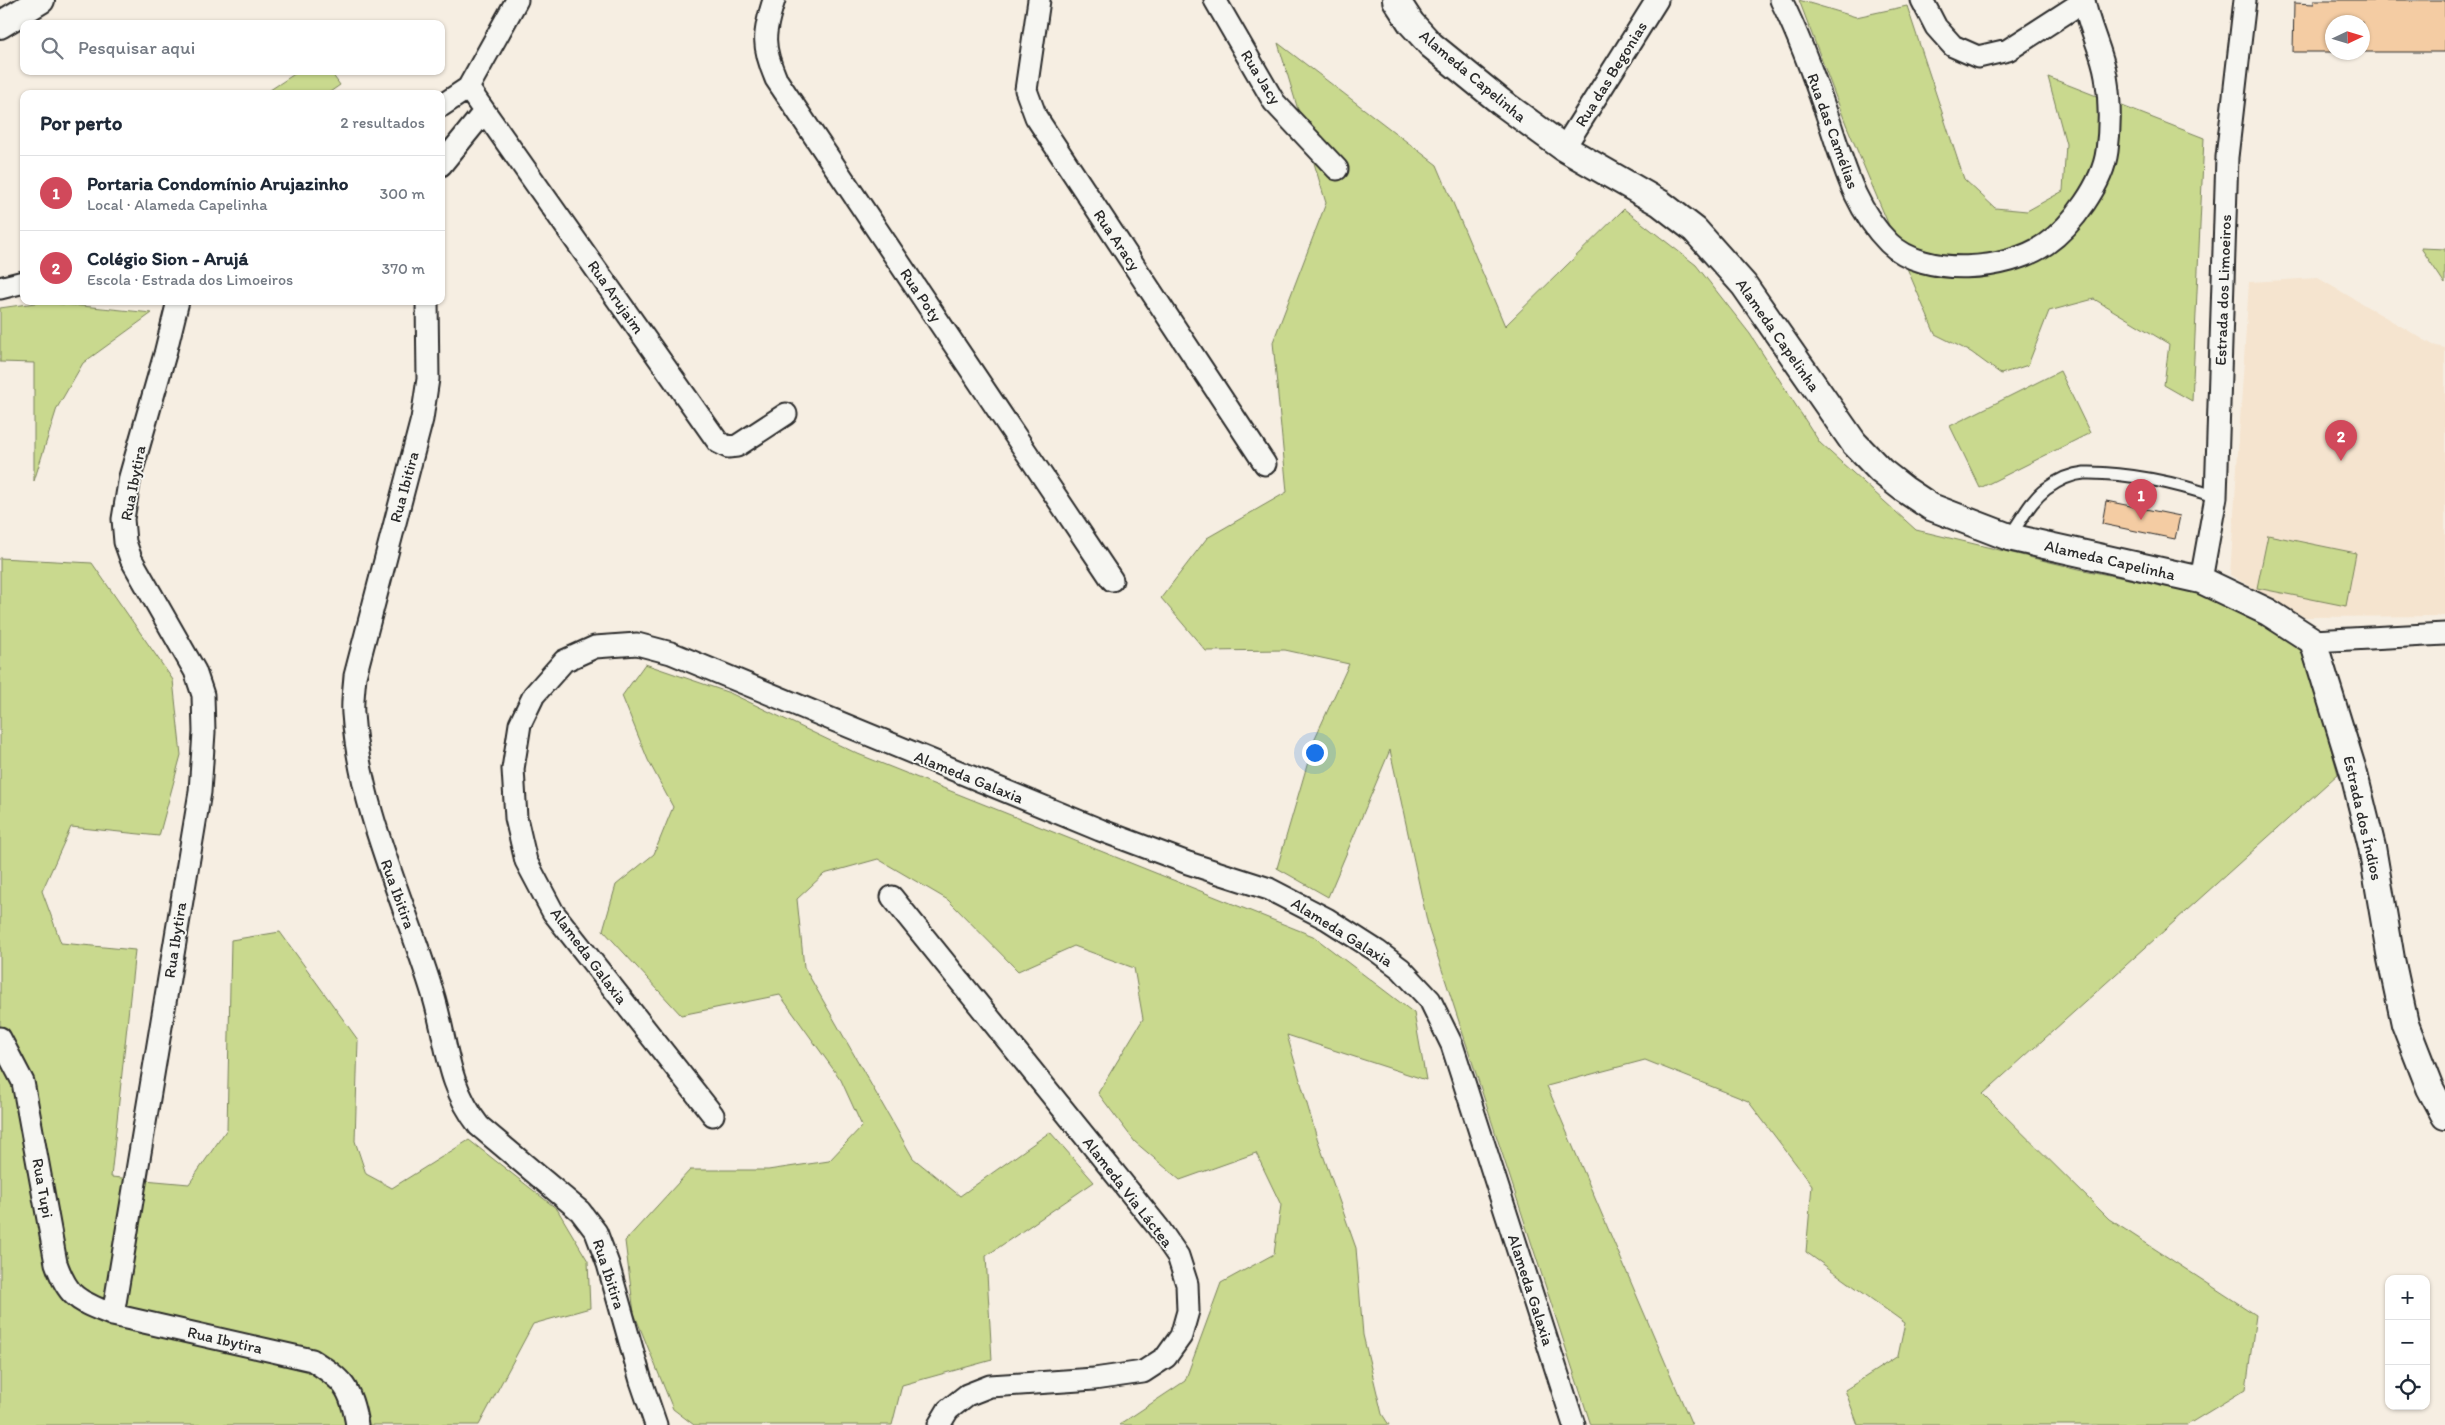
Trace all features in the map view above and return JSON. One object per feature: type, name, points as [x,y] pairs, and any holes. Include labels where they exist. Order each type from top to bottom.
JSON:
[{"type":"street","points":[[0,25],[41,0]]},
{"type":"street","points":[[445,103],[468,88],[517,0]]},
{"type":"street","name":"Rua Poty","points":[[774,0],[765,40],[766,55],[776,79],[1112,580]]},
{"type":"street","name":"Rua Aracy","points":[[1039,0],[1026,90],[1036,117],[1266,464]]},
{"type":"street","name":"Rua Jacy","points":[[1216,0],[1274,102],[1337,169]]},
{"type":"street","name":"Alameda Capelinha","points":[[1396,0],[1411,23],[1431,45],[1501,102],[1564,148],[1660,203],[1695,230],[1744,285],[1854,443],[1881,472],[1931,508],[2009,537],[2201,580]]},
{"type":"street","name":"Rua das Begonias","points":[[1564,148],[1657,0]]},
{"type":"street","name":"Rua das Camélias","points":[[1781,0],[1799,36],[1827,114],[1845,174],[1870,222],[1891,245],[1910,257],[1934,265],[1976,266],[2019,258],[2046,244],[2078,212],[2100,177],[2107,154],[2109,131],[2106,76],[2084,1]]},
{"type":"street","points":[[1922,0],[1936,27],[1953,46],[1978,57],[2008,50],[2084,1]]},
{"type":"street","name":"Estrada dos Limoeiros","points":[[2201,580],[2216,497],[2227,157],[2245,0]]},
{"type":"street","name":"Rua Arujaim","points":[[468,88],[718,442],[728,447],[737,446],[786,414]]},
{"type":"street","points":[[445,160],[484,112]]},
{"type":"street","points":[[0,288],[20,283]]},
{"type":"street","name":"Rua Ibytira","points":[[177,305],[130,477],[123,520],[125,542],[131,559],[195,671],[203,695],[204,732],[200,792],[113,1316],[312,1360],[338,1376],[353,1403],[357,1425]]},
{"type":"street","name":"Rua Ibitira","points":[[427,305],[428,379],[422,419],[354,676],[353,712],[356,742],[384,857],[433,994],[449,1068],[457,1092],[467,1110],[480,1126],[580,1210],[596,1232],[608,1264],[656,1425]]},
{"type":"street","points":[[2201,580],[2268,612],[2313,641],[2445,634]]},
{"type":"street","name":"Estrada dos Índios","points":[[2313,641],[2332,697],[2361,801],[2372,847],[2391,959],[2406,1024],[2430,1088],[2445,1116]]},
{"type":"street","name":"Alameda Galaxia","points":[[712,1115],[553,912],[526,861],[516,818],[513,769],[520,724],[534,695],[564,660],[595,647],[637,644],[671,653],[1100,830],[1188,863],[1269,889],[1327,919],[1377,950],[1401,969],[1430,1000],[1452,1045],[1574,1425]]},
{"type":"street","name":"Alameda Via Láctea","points":[[892,897],[1158,1227],[1178,1256],[1187,1284],[1188,1312],[1181,1336],[1166,1358],[1143,1372],[1094,1379],[990,1386],[967,1396],[948,1410],[939,1425]]},
{"type":"street","name":"Rua Tupi","points":[[0,1038],[24,1082],[56,1264],[63,1283],[76,1299],[113,1316]]},
{"type":"lane","points":[[2009,537],[2034,500],[2063,479],[2083,473],[2128,476],[2197,490],[2216,497]]},
{"type":"shaded area","points":[[2318,278],[2433,345],[2445,348],[2445,616],[2304,617],[2230,575],[2249,282]]},
{"type":"green space","points":[[1799,0],[1856,17],[1907,6],[1964,179],[1995,208],[2027,211],[2063,191],[2066,144],[2048,77],[2204,138],[2192,401],[2164,385],[2169,344],[2094,299],[2049,311],[2028,365],[2001,374],[1971,352],[1935,334],[1846,124]]},
{"type":"green space","points":[[1278,43],[1437,165],[1505,326],[1624,209],[1696,265],[1750,334],[1820,443],[1916,530],[2079,569],[2212,596],[2287,631],[2310,659],[2315,690],[2338,774],[1983,1094],[2109,1219],[2256,1315],[2246,1389],[2187,1425],[1858,1425],[1845,1390],[1898,1356],[1905,1323],[1806,1252],[1812,1185],[1748,1101],[1645,1060],[1547,1086],[1692,1425],[1591,1425],[1429,930],[1390,750],[1328,897],[1277,868],[1315,738],[1349,664],[1285,650],[1206,651],[1161,598],[1207,538],[1287,492],[1273,342],[1326,203]]},
{"type":"green space","points":[[293,75],[333,75],[340,85],[333,90],[270,90]]},
{"type":"green space","points":[[2421,248],[2445,249],[2445,284]]},
{"type":"green space","points":[[21,305],[72,305],[152,313],[83,363],[57,408],[34,481],[34,363],[0,362],[0,308]]},
{"type":"green space","points":[[2060,371],[2090,433],[1980,488],[1950,426]]},
{"type":"green space","points":[[2268,535],[2356,553],[2346,606],[2257,588]]},
{"type":"green space","points":[[0,558],[92,563],[173,680],[181,755],[159,836],[71,827],[42,891],[61,943],[135,950],[111,1177],[189,1184],[227,1129],[231,940],[280,932],[358,1040],[355,1141],[366,1174],[392,1188],[469,1140],[557,1209],[588,1261],[590,1308],[533,1324],[479,1425],[0,1425]]},
{"type":"green space","points":[[645,664],[730,693],[858,754],[1313,936],[1414,1013],[1426,1080],[1287,1035],[1316,1135],[1356,1248],[1363,1335],[1382,1414],[1389,1425],[1119,1425],[1185,1381],[1221,1283],[1274,1254],[1281,1205],[1256,1153],[1180,1180],[1135,1142],[1098,1093],[1143,1019],[1134,968],[1074,946],[1018,971],[948,900],[878,859],[824,874],[797,899],[804,967],[913,1158],[960,1196],[1050,1132],[1094,1182],[986,1256],[992,1360],[902,1385],[892,1425],[694,1425],[673,1409],[634,1313],[625,1241],[690,1170],[768,1170],[829,1161],[862,1126],[841,1080],[780,995],[681,1015],[603,930],[616,885],[654,854],[673,807],[648,760],[622,696]]},
{"type":"building","points":[[2314,0],[2445,0],[2445,52],[2370,52],[2370,15],[2325,15],[2325,52],[2293,52],[2294,3],[2314,4]]},
{"type":"building","points":[[2106,501],[2180,516],[2175,539],[2102,524]]},
{"type":"place","name":"Colégio Sion - Arujá","points":[[2341,461]]},
{"type":"place","name":"Portaria Condomínio Arujazinho","points":[[2141,520]]}]
